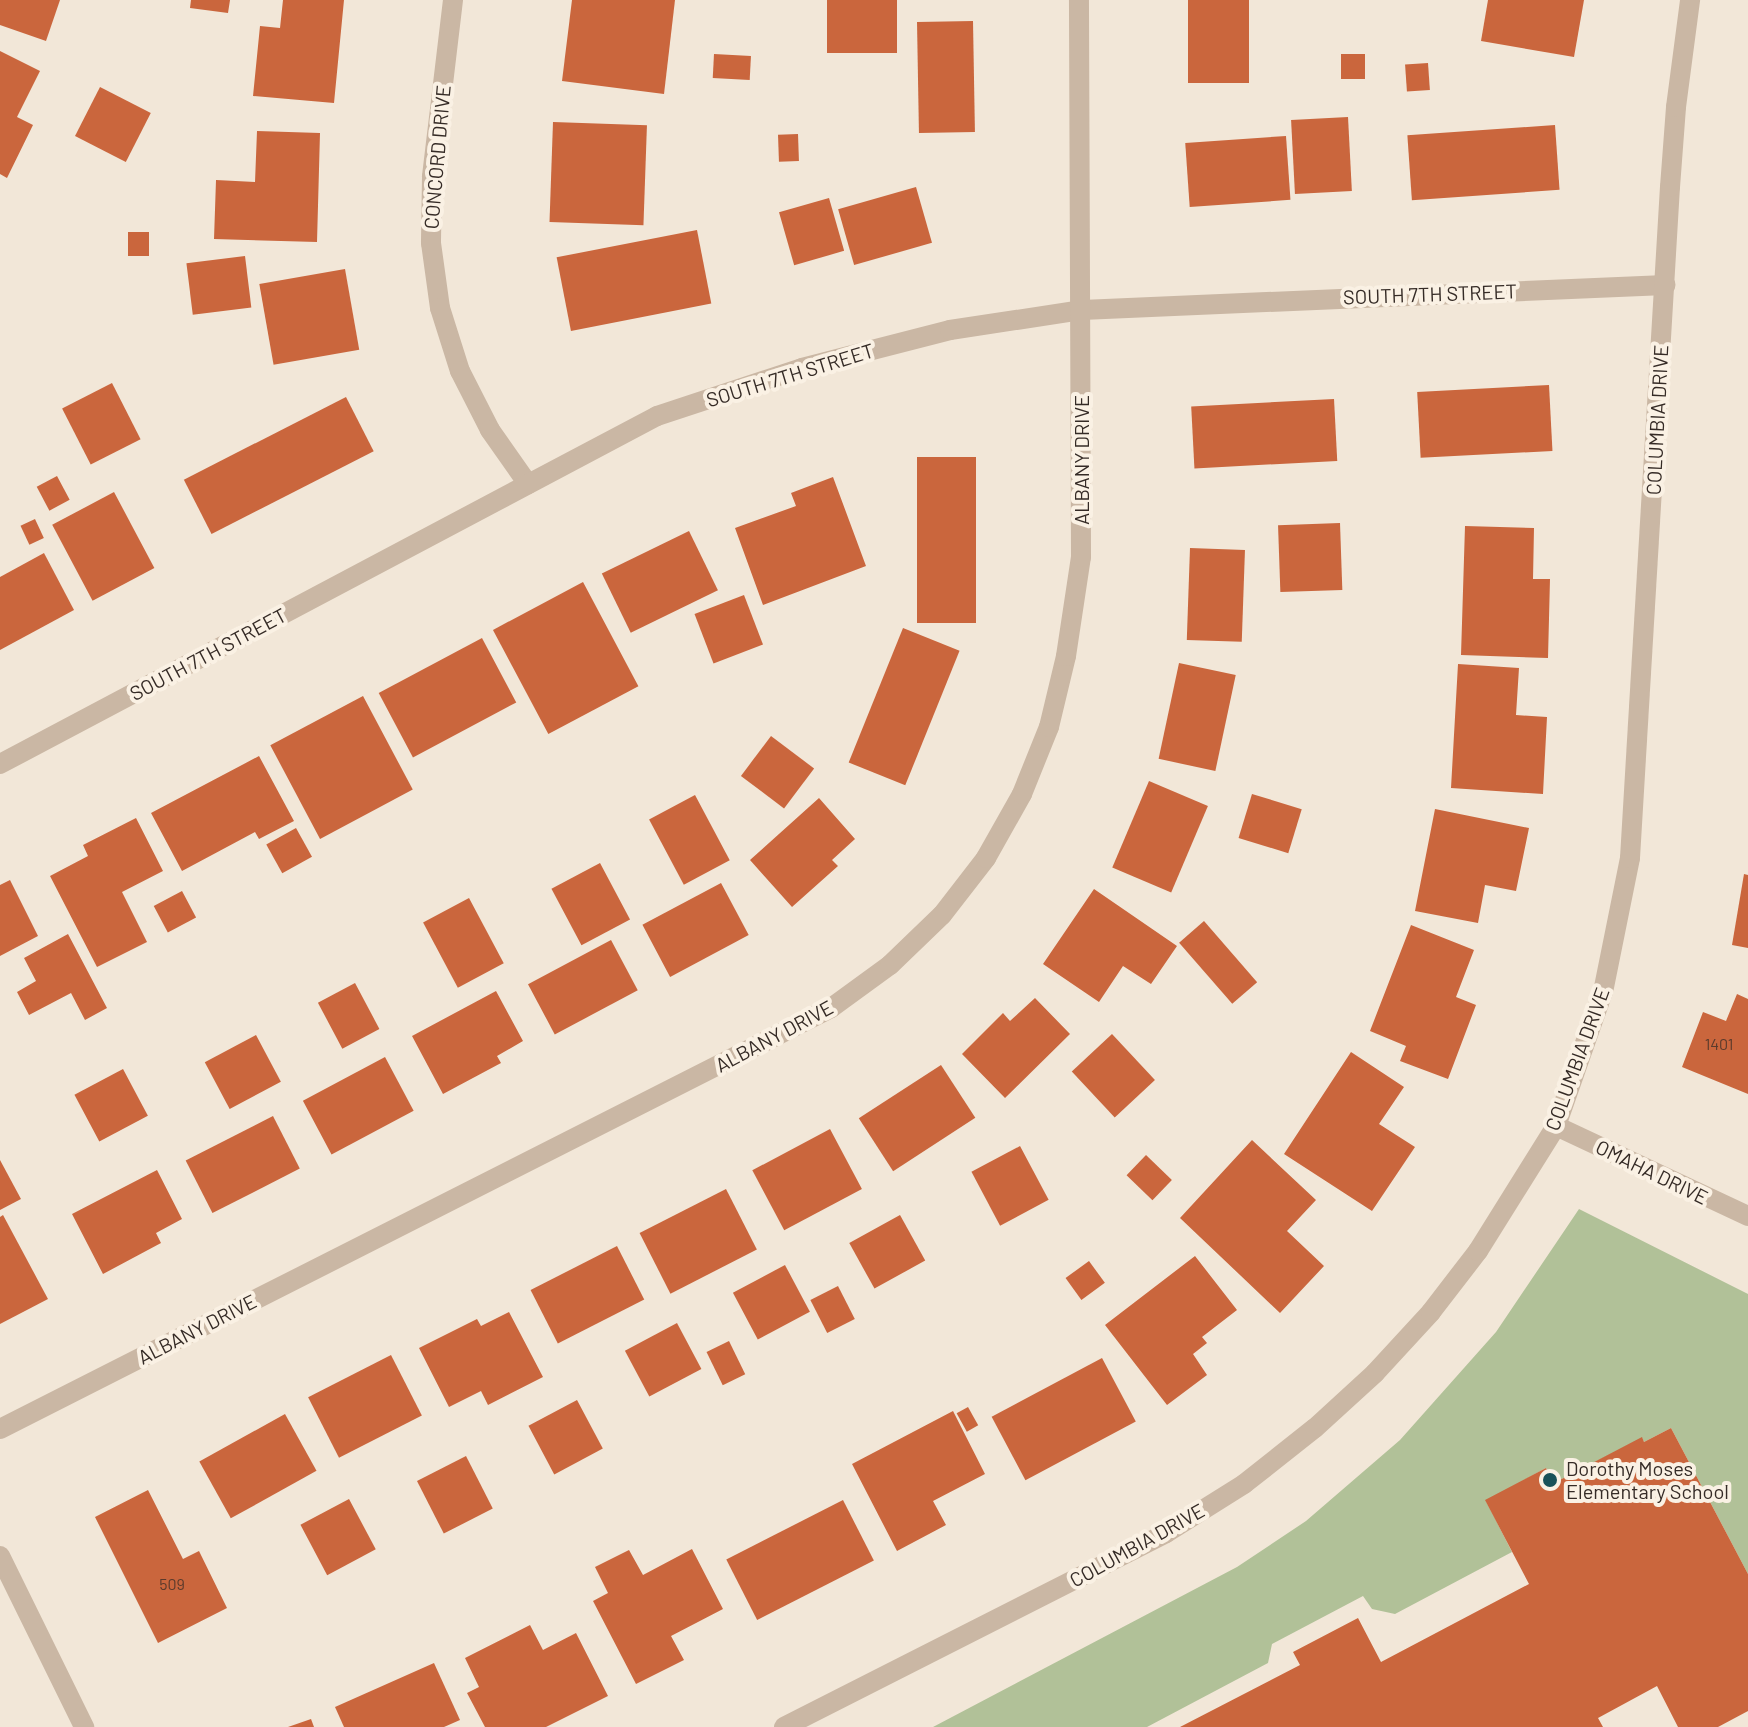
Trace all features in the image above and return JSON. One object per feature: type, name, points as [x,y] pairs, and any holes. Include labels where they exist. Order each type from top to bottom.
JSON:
[{"type":"street","name":"CONCORD DRIVE","points":[[453,0],[432,177],[431,243],[440,308],[460,371],[490,430],[528,484]]},
{"type":"street","name":"ALBANY DRIVE","points":[[0,1429],[831,1008],[890,965],[942,915],[986,858],[1022,794],[1049,727],[1066,656],[1081,557],[1079,0]]},
{"type":"street","name":"COLUMBIA DRIVE","points":[[784,1727],[1166,1533],[1244,1484],[1315,1428],[1375,1373],[1431,1312],[1478,1251],[1556,1126],[1603,992],[1630,858],[1676,107],[1690,0]]},
{"type":"street","name":"SOUTH 7TH STREET","points":[[0,764],[657,416],[802,368],[950,330],[1082,310],[1665,285]]},
{"type":"street","name":"OMAHA DRIVE","points":[[1556,1126],[1748,1216]]},
{"type":"street","points":[[0,1556],[84,1727]]},
{"type":"green space","points":[[1579,1209],[1748,1294],[1748,1574],[1671,1428],[1644,1442],[1642,1438],[1554,1483],[1546,1468],[1486,1501],[1512,1552],[1395,1614],[1372,1609],[1363,1596],[1272,1644],[1268,1663],[1147,1727],[933,1727],[1237,1567],[1306,1521],[1400,1440],[1496,1332]]},
{"type":"building","points":[[0,0],[60,0],[46,41],[0,25]]},
{"type":"building","points":[[191,0],[230,0],[228,13],[190,8]]},
{"type":"building","points":[[283,0],[344,0],[334,103],[253,96],[260,26],[280,28]]},
{"type":"building","points":[[572,0],[675,0],[664,94],[562,81]]},
{"type":"building","points":[[827,0],[897,0],[897,53],[827,53]]},
{"type":"building","points":[[1188,0],[1249,0],[1249,83],[1188,83]]},
{"type":"building","points":[[1488,0],[1584,0],[1574,57],[1481,41]]},
{"type":"building","points":[[973,21],[975,132],[919,133],[917,22]]},
{"type":"building","points":[[0,51],[40,71],[17,117],[33,125],[7,178],[0,174]]},
{"type":"building","points":[[714,54],[751,56],[750,80],[713,78]]},
{"type":"building","points":[[1341,54],[1365,54],[1365,79],[1341,79]]},
{"type":"building","points":[[1428,63],[1430,90],[1407,92],[1405,65]]},
{"type":"building","points":[[100,87],[151,113],[126,162],[75,136]]},
{"type":"building","points":[[1348,117],[1352,191],[1295,194],[1291,120]]},
{"type":"building","points":[[553,122],[647,125],[643,225],[550,222]]},
{"type":"building","points":[[1555,125],[1560,190],[1412,200],[1407,135]]},
{"type":"building","points":[[257,131],[320,133],[317,242],[214,239],[216,180],[255,182]]},
{"type":"building","points":[[798,134],[799,161],[779,162],[778,135]]},
{"type":"building","points":[[1286,136],[1290,200],[1190,207],[1185,143]]},
{"type":"building","points":[[916,187],[932,243],[854,265],[838,209]]},
{"type":"building","points":[[829,198],[844,251],[794,265],[779,212]]},
{"type":"building","points":[[697,230],[711,304],[571,331],[557,257]]},
{"type":"building","points":[[128,232],[149,232],[149,256],[128,256]]},
{"type":"building","points":[[245,256],[251,308],[193,315],[186,263]]},
{"type":"building","points":[[345,269],[359,350],[274,365],[259,284]]},
{"type":"building","points":[[112,383],[141,439],[91,465],[62,408]]},
{"type":"building","points":[[1549,385],[1552,451],[1421,458],[1417,392]]},
{"type":"building","points":[[346,397],[374,451],[212,534],[184,480]]},
{"type":"building","points":[[1334,399],[1337,461],[1194,468],[1191,406]]},
{"type":"building","points":[[917,457],[976,457],[976,623],[917,623]]},
{"type":"building","points":[[57,476],[70,500],[49,511],[37,487]]},
{"type":"building","points":[[833,477],[866,566],[763,605],[735,528],[796,506],[791,493]]},
{"type":"building","points":[[114,492],[154,568],[93,601],[52,525]]},
{"type":"building","points":[[35,519],[44,538],[29,545],[20,526]]},
{"type":"building","points":[[1340,523],[1342,590],[1280,592],[1278,525]]},
{"type":"building","points":[[1465,526],[1534,528],[1533,579],[1550,579],[1548,658],[1461,655]]},
{"type":"building","points":[[689,531],[718,590],[631,633],[602,574]]},
{"type":"building","points":[[1190,548],[1245,550],[1242,642],[1187,640]]},
{"type":"building","points":[[44,553],[74,610],[0,650],[0,577]]},
{"type":"building","points":[[583,582],[638,686],[548,734],[493,630]]},
{"type":"building","points":[[744,595],[763,644],[714,663],[695,614]]},
{"type":"building","points":[[903,628],[960,651],[905,785],[849,762]]},
{"type":"building","points":[[482,638],[516,702],[413,757],[379,693]]},
{"type":"building","points":[[1179,663],[1236,675],[1215,771],[1159,759]]},
{"type":"building","points":[[1458,664],[1519,668],[1516,715],[1547,717],[1543,794],[1451,788]]},
{"type":"building","points":[[363,696],[413,790],[320,839],[270,745]]},
{"type":"building","points":[[771,736],[814,768],[784,808],[741,776]]},
{"type":"building","points":[[259,756],[294,821],[259,839],[255,832],[182,871],[151,813]]},
{"type":"building","points":[[1149,781],[1208,806],[1171,893],[1112,868]]},
{"type":"building","points":[[1252,794],[1302,809],[1288,853],[1239,838]]},
{"type":"building","points":[[695,795],[730,860],[684,885],[649,819]]},
{"type":"building","points":[[819,798],[855,839],[832,860],[838,866],[792,907],[750,860]]},
{"type":"building","points":[[1435,809],[1529,828],[1516,891],[1485,885],[1478,923],[1415,911]]},
{"type":"building","points":[[136,818],[163,871],[122,892],[147,942],[97,967],[50,876],[88,856],[83,845]]},
{"type":"building","points":[[296,828],[312,857],[282,873],[266,844]]},
{"type":"building","points":[[600,863],[630,920],[581,945],[551,889]]},
{"type":"building","points":[[1744,874],[1748,875],[1748,948],[1732,945]]},
{"type":"building","points":[[10,880],[38,936],[0,956],[0,885]]},
{"type":"building","points":[[721,883],[749,935],[670,977],[642,925]]},
{"type":"building","points":[[1094,889],[1177,946],[1151,984],[1123,966],[1099,1002],[1043,964]]},
{"type":"building","points":[[182,891],[196,917],[168,933],[154,906]]},
{"type":"building","points":[[469,898],[504,963],[458,988],[423,922]]},
{"type":"building","points":[[1204,921],[1257,982],[1232,1004],[1179,943]]},
{"type":"building","points":[[1411,925],[1474,950],[1456,997],[1476,1005],[1448,1079],[1400,1061],[1406,1046],[1370,1031]]},
{"type":"building","points":[[68,934],[107,1008],[85,1020],[71,993],[29,1015],[17,992],[36,981],[24,958]]},
{"type":"building","points":[[611,940],[638,990],[555,1034],[528,984]]},
{"type":"building","points":[[355,983],[379,1029],[342,1049],[318,1003]]},
{"type":"building","points":[[496,991],[523,1041],[497,1056],[501,1063],[443,1094],[412,1036]]},
{"type":"building","points":[[1737,994],[1748,999],[1748,1094],[1682,1067],[1703,1012],[1726,1021]]},
{"type":"building","points":[[1035,998],[1070,1034],[1005,1098],[962,1054],[1003,1013],[1010,1021]]},
{"type":"building","points":[[1112,1034],[1155,1080],[1115,1118],[1072,1072]]},
{"type":"building","points":[[256,1035],[281,1082],[230,1109],[205,1062]]},
{"type":"building","points":[[1351,1052],[1404,1087],[1379,1124],[1415,1147],[1372,1211],[1284,1154]]},
{"type":"building","points":[[385,1057],[414,1111],[332,1155],[303,1101]]},
{"type":"building","points":[[941,1065],[975,1118],[893,1171],[859,1118]]},
{"type":"building","points":[[123,1069],[148,1116],[99,1142],[74,1095]]},
{"type":"building","points":[[273,1116],[300,1169],[212,1213],[186,1160]]},
{"type":"building","points":[[830,1129],[862,1189],[784,1230],[752,1170]]},
{"type":"building","points":[[1252,1140],[1316,1200],[1287,1231],[1324,1266],[1280,1313],[1180,1218]]},
{"type":"building","points":[[1020,1146],[1049,1200],[1000,1226],[971,1172]]},
{"type":"building","points":[[1146,1155],[1172,1180],[1152,1200],[1127,1175]]},
{"type":"building","points":[[0,1160],[21,1199],[0,1210]]},
{"type":"building","points":[[157,1170],[182,1219],[156,1233],[161,1243],[103,1274],[72,1214]]},
{"type":"building","points":[[726,1189],[757,1250],[670,1294],[640,1233]]},
{"type":"building","points":[[3,1215],[48,1299],[0,1324],[0,1217]]},
{"type":"building","points":[[900,1215],[925,1260],[874,1289],[849,1243]]},
{"type":"building","points":[[617,1246],[644,1299],[558,1343],[531,1290]]},
{"type":"building","points":[[1195,1256],[1237,1310],[1202,1337],[1207,1343],[1193,1354],[1207,1375],[1167,1405],[1105,1325]]},
{"type":"building","points":[[1089,1261],[1105,1283],[1081,1300],[1066,1278]]},
{"type":"building","points":[[785,1265],[810,1312],[758,1339],[733,1293]]},
{"type":"building","points":[[838,1286],[855,1319],[827,1333],[810,1300]]},
{"type":"building","points":[[509,1312],[543,1377],[488,1405],[481,1391],[449,1407],[419,1348],[477,1319],[481,1326]]},
{"type":"building","points":[[677,1323],[701,1369],[649,1397],[625,1351]]},
{"type":"building","points":[[729,1341],[745,1374],[723,1385],[707,1352]]},
{"type":"building","points":[[391,1355],[422,1416],[339,1458],[308,1397]]},
{"type":"building","points":[[1102,1358],[1136,1422],[1025,1480],[992,1417]]},
{"type":"building","points":[[577,1400],[603,1449],[554,1474],[528,1426]]},
{"type":"building","points":[[968,1407],[978,1425],[967,1432],[957,1413]]},
{"type":"building","points":[[953,1411],[985,1474],[933,1501],[946,1525],[897,1551],[852,1464]]},
{"type":"building","points":[[285,1414],[317,1471],[231,1518],[199,1462]]},
{"type":"building","points":[[1671,1428],[1748,1574],[1748,1711],[1718,1727],[1678,1727],[1657,1686],[1598,1718],[1603,1727],[1180,1727],[1300,1665],[1293,1652],[1358,1618],[1381,1662],[1529,1584],[1485,1500],[1546,1468],[1554,1483],[1642,1437],[1644,1442]]},
{"type":"building","points":[[466,1456],[493,1509],[444,1534],[417,1481]]},
{"type":"building","points":[[148,1490],[183,1559],[199,1551],[227,1608],[158,1643],[95,1517]]},
{"type":"building","points":[[349,1499],[376,1549],[327,1575],[300,1525]]},
{"type":"building","points":[[843,1500],[874,1561],[757,1620],[726,1559]]},
{"type":"building","points":[[692,1549],[723,1609],[671,1636],[684,1660],[636,1684],[593,1601],[608,1593],[595,1567],[629,1550],[643,1575]]},
{"type":"building","points":[[530,1625],[543,1650],[576,1633],[608,1696],[546,1727],[485,1727],[467,1693],[479,1687],[465,1658]]},
{"type":"building","points":[[434,1663],[460,1720],[444,1727],[344,1727],[335,1707]]},
{"type":"building","points":[[311,1719],[314,1727],[288,1727]]},
{"type":"place","name":"Dorothy Moses Elementary School","points":[[1550,1480]]}]
